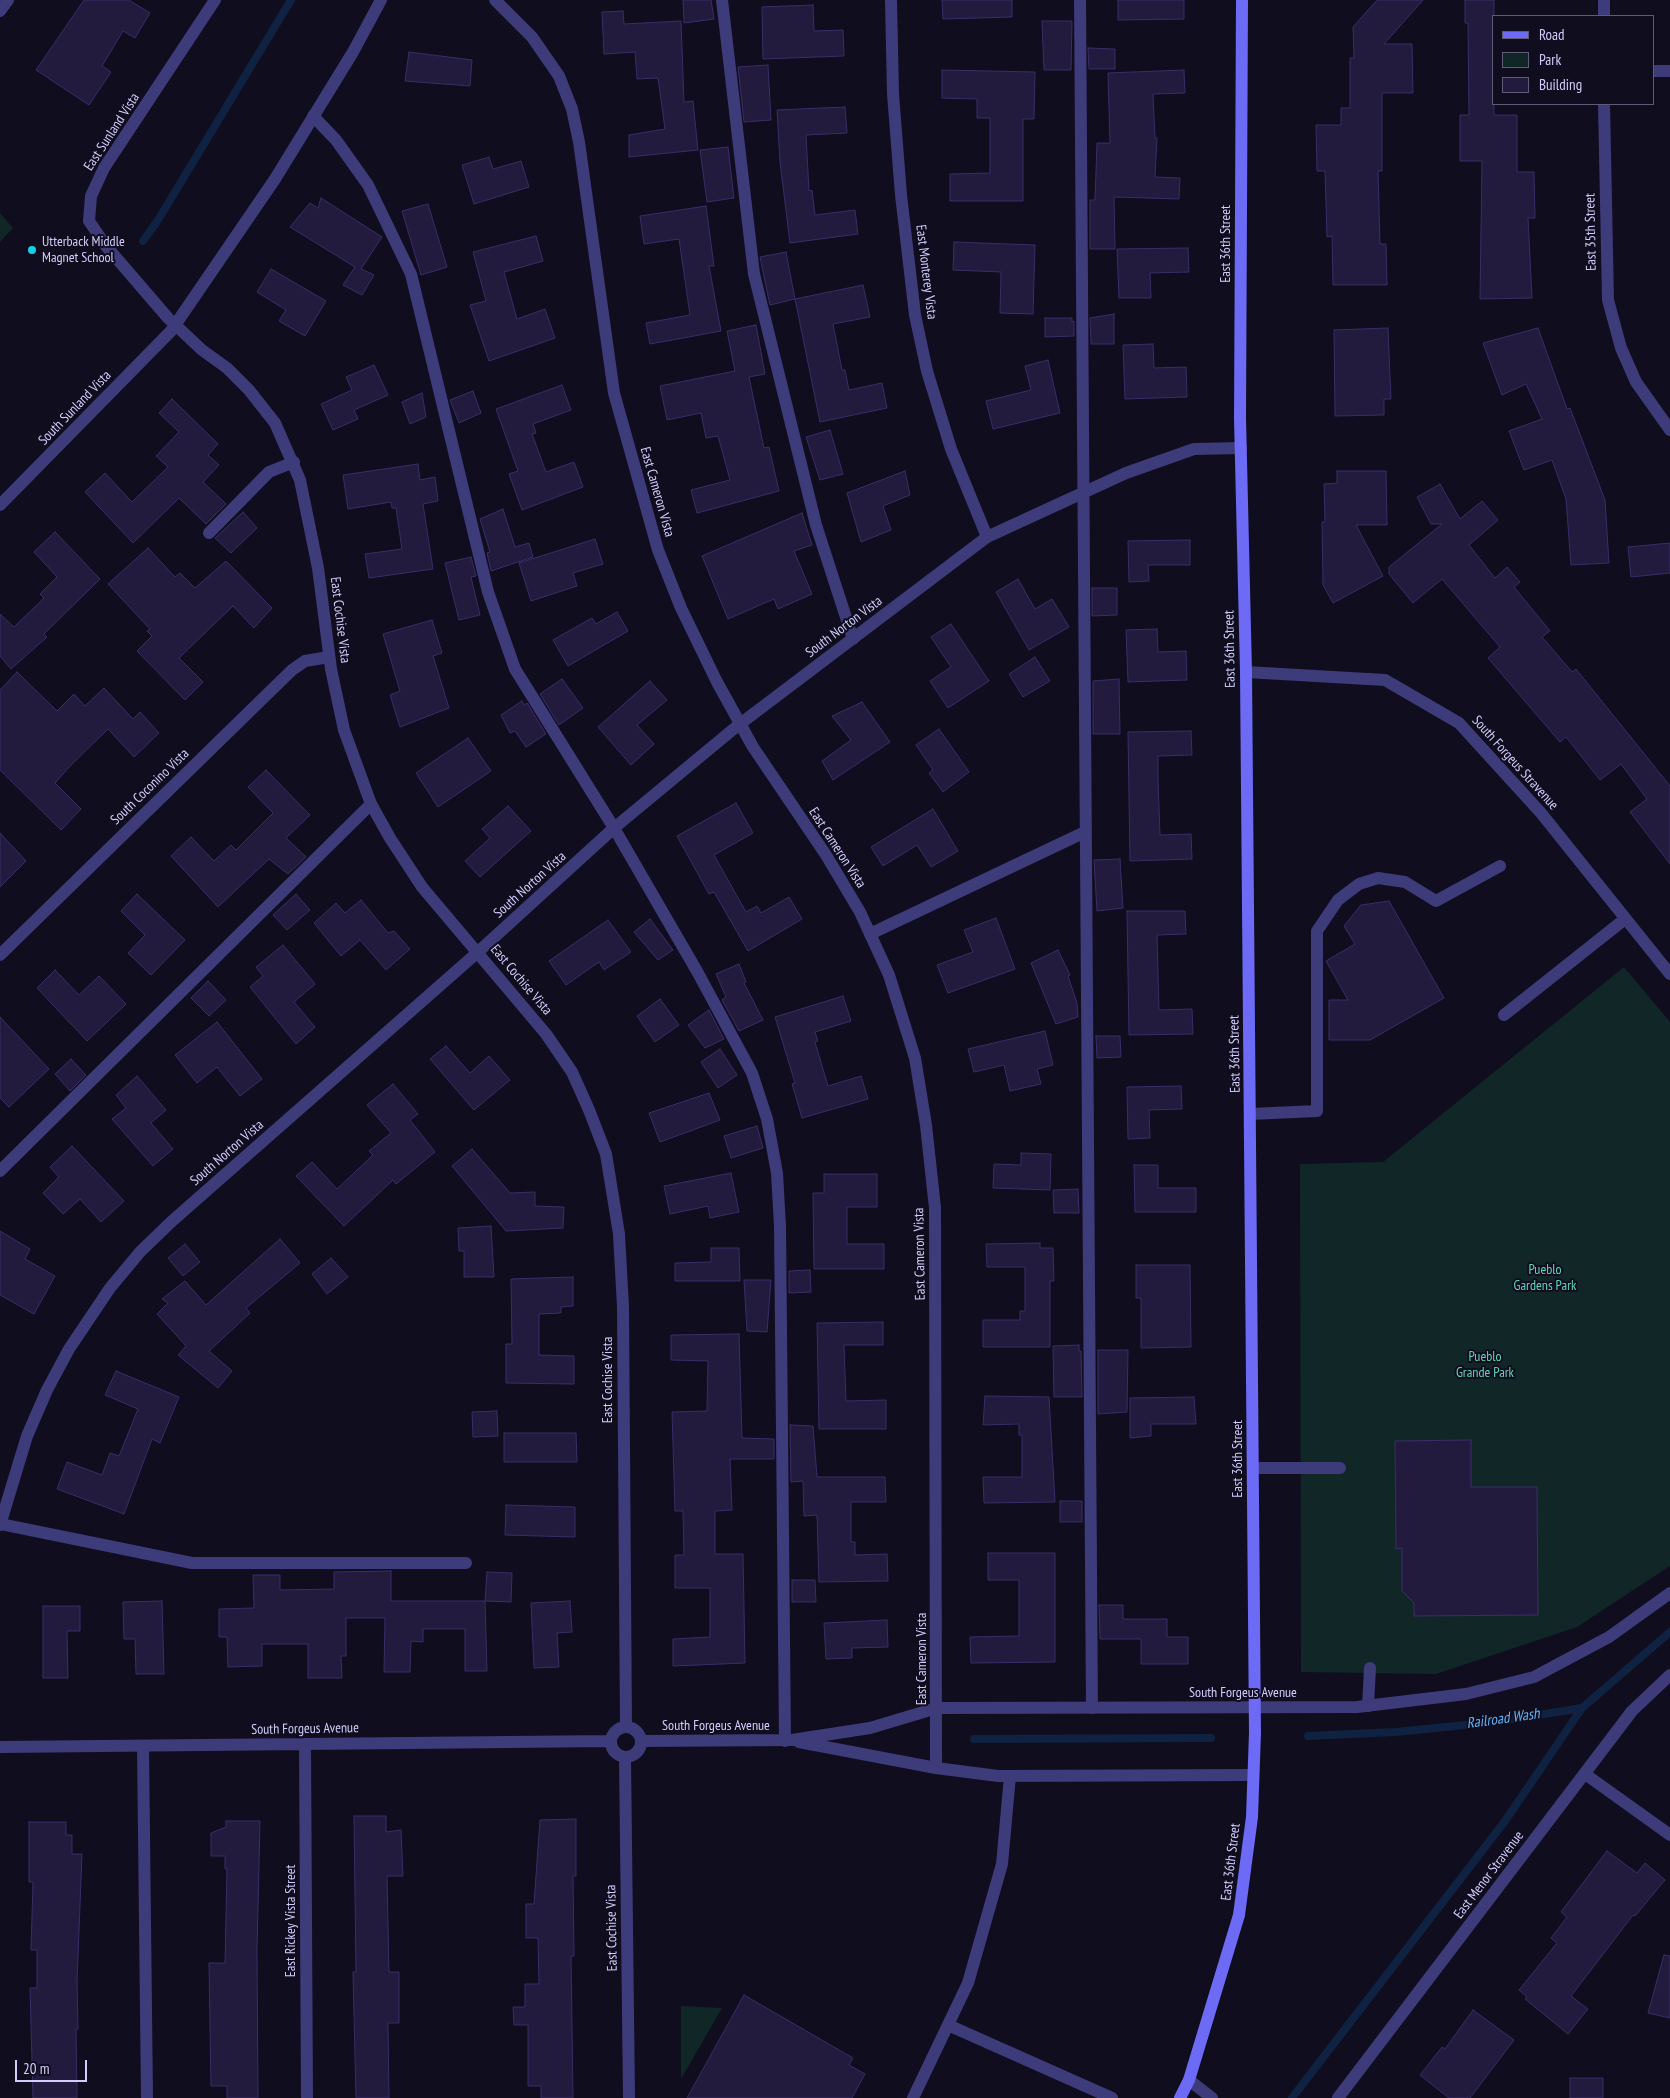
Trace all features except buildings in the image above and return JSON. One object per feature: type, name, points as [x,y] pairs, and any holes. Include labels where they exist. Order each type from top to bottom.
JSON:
[{"type":"main road","name":"East 36th Street","points":[[1180,2098],[1189,2080],[1239,1915],[1252,1816],[1254,1775],[1246,672],[1240,448],[1242,0]]},
{"type":"street","points":[[0,11],[8,0]]},
{"type":"street","name":"East Sunland Vista","points":[[173,328],[106,246],[89,221],[90,196],[104,168],[215,0]]},
{"type":"street","points":[[173,328],[275,179],[353,52],[381,0]]},
{"type":"street","name":"East Cameron Vista","points":[[495,0],[532,37],[559,76],[572,109],[579,142],[614,393],[658,550],[682,608],[717,682],[740,724],[753,747],[826,855],[860,912],[889,975],[915,1058],[926,1124],[935,1208],[936,1768]]},
{"type":"street","points":[[722,0],[754,274],[816,524],[853,639]]},
{"type":"street","name":"East Monterey Vista","points":[[891,0],[895,112],[901,195],[915,315],[926,372],[951,449],[987,537]]},
{"type":"street","points":[[1080,0],[1092,1708]]},
{"type":"street","points":[[1604,0],[1604,15]]},
{"type":"street","points":[[1655,71],[1670,71]]},
{"type":"street","name":"East 35th Street","points":[[1604,105],[1608,300],[1613,326],[1624,357],[1636,382],[1670,430]]},
{"type":"street","points":[[313,116],[336,140],[368,185],[411,274],[488,592],[515,669],[614,828],[698,973],[752,1073],[768,1119],[777,1173],[780,1226],[788,1740]]},
{"type":"street","name":"East Cochise Vista","points":[[173,328],[227,368],[249,390],[275,423],[294,462],[300,480],[318,568],[329,657],[344,730],[372,804],[390,838],[422,887],[546,1034],[572,1072],[590,1110],[606,1154],[619,1234],[622,1308],[626,1727]]},
{"type":"street","name":"South Sunland Vista","points":[[0,506],[173,328]]},
{"type":"street","name":"South Norton Vista","points":[[0,1524],[27,1436],[47,1390],[69,1349],[110,1288],[140,1252],[171,1222],[478,952],[614,828],[740,724],[987,537],[1126,473],[1194,449],[1240,448]]},
{"type":"street","points":[[209,533],[269,472],[294,462]]},
{"type":"street","name":"South Coconino Vista","points":[[0,955],[292,670],[305,661],[329,657]]},
{"type":"street","name":"South Forgeus Stravenue","points":[[1246,672],[1385,680],[1459,723],[1541,813],[1670,974]]},
{"type":"street","points":[[0,1171],[372,804]]},
{"type":"street","points":[[870,934],[1085,832]]},
{"type":"street","points":[[1250,1114],[1317,1111],[1317,931],[1338,900],[1359,884],[1378,878],[1405,882],[1436,901],[1500,866]]},
{"type":"street","points":[[1504,1015],[1625,919]]},
{"type":"street","points":[[1253,1468],[1340,1468]]},
{"type":"street","points":[[0,1524],[192,1563],[466,1563]]},
{"type":"street","name":"South Forgeus Avenue","points":[[641,1741],[788,1740],[870,1728],[937,1708],[1368,1706],[1466,1694],[1534,1677],[1609,1637],[1670,1593]]},
{"type":"street","points":[[1368,1706],[1370,1668]]},
{"type":"street","name":"East Menor Stravenue","points":[[1338,2098],[1632,1712],[1670,1675]]},
{"type":"street","points":[[626,1727],[637,1732],[641,1741],[635,1755],[625,1758],[616,1754],[610,1741],[614,1732],[626,1727]]},
{"type":"street","name":"South Forgeus Avenue","points":[[788,1740],[936,1768],[1010,1776],[1254,1775]]},
{"type":"street","name":"South Forgeus Avenue","points":[[0,1747],[610,1741]]},
{"type":"street","name":"East Rickey Vista Street","points":[[305,1744],[307,2098]]},
{"type":"street","points":[[143,1746],[147,2098]]},
{"type":"street","name":"East Cochise Vista","points":[[625,1758],[629,2098]]},
{"type":"street","points":[[1585,1774],[1670,1835]]},
{"type":"street","points":[[913,2098],[968,1983],[1002,1864],[1010,1776]]},
{"type":"street","points":[[948,2024],[1112,2098]]},
{"type":"street","points":[[1189,2080],[1212,2098]]},
{"type":"green space","points":[[0,213],[13,228],[0,242]]},
{"type":"green space","name":"Pueblo Grande Park","points":[[1624,967],[1670,1022],[1670,1566],[1577,1627],[1436,1674],[1301,1672],[1300,1164],[1383,1162]]},
{"type":"green space","points":[[681,2006],[722,2008],[681,2079]]},
{"type":"waterway","points":[[143,241],[158,220],[291,0]]},
{"type":"waterway","name":"Railroad Wash","points":[[1308,1736],[1396,1732],[1495,1722],[1582,1708],[1670,1632]]},
{"type":"waterway","points":[[1292,2098],[1505,1821],[1582,1708]]},
{"type":"waterway","points":[[974,1739],[1211,1738]]},
{"type":"place","name":"Utterback Middle Magnet School","points":[[32,250]]},
{"type":"park label","name":"Pueblo Gardens Park","points":[[1545,1278]]}]
